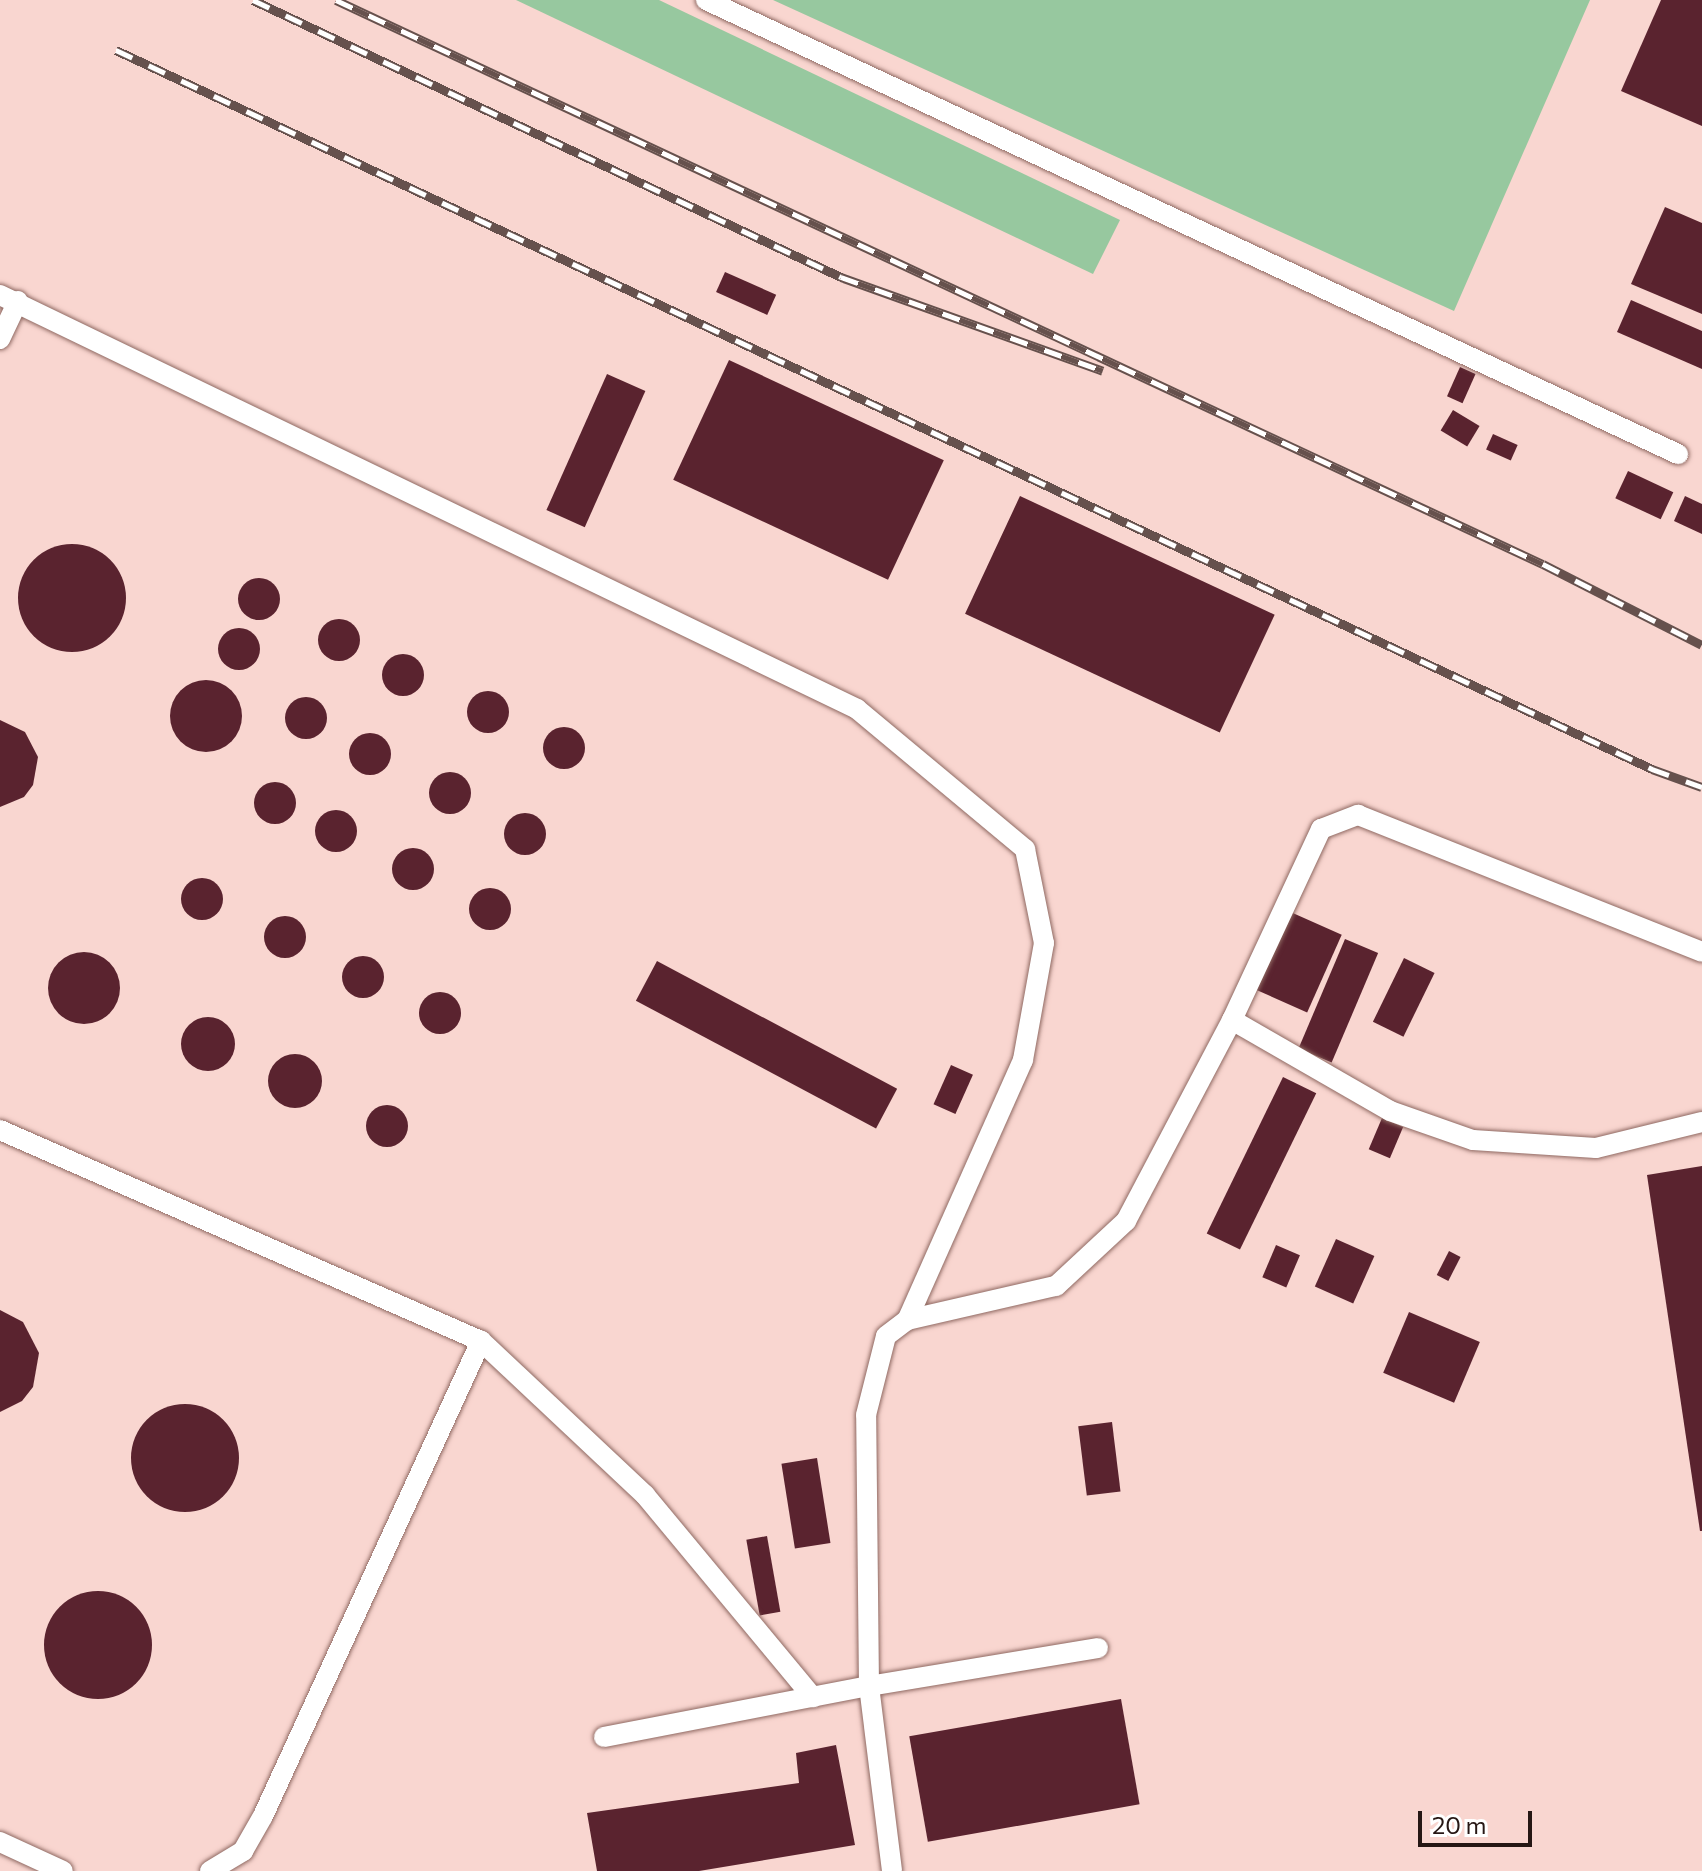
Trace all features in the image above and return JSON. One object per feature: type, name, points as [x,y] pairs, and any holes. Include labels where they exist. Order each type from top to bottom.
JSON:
[{"type":"lane","points":[[706,0],[1678,454]]},
{"type":"lane","points":[[0,339],[9,298],[857,709],[1025,849],[1044,943],[1023,1060],[907,1320]]},
{"type":"lane","points":[[892,1871],[869,1686],[866,1415],[886,1336],[907,1320],[1056,1286],[1126,1221],[1232,1020],[1321,829],[1358,815],[1702,952]]},
{"type":"lane","points":[[1232,1020],[1390,1111],[1473,1140],[1596,1148],[1702,1122]]},
{"type":"lane","points":[[0,1130],[481,1341],[645,1495],[813,1697]]},
{"type":"lane","points":[[210,1871],[243,1851],[263,1816],[481,1341]]},
{"type":"lane","points":[[604,1737],[869,1686],[1098,1648]]},
{"type":"lane","points":[[0,1842],[63,1871]]},
{"type":"green space","points":[[516,0],[659,0],[1120,220],[1093,274]]},
{"type":"green space","points":[[773,0],[1590,0],[1454,311]]},
{"type":"building","points":[[1661,0],[1702,0],[1702,126],[1621,91]]},
{"type":"building","points":[[1665,207],[1702,223],[1702,314],[1631,284]]},
{"type":"building","points":[[725,272],[776,295],[767,315],[716,292]]},
{"type":"building","points":[[1631,300],[1702,331],[1702,369],[1617,332]]},
{"type":"building","points":[[729,360],[944,460],[888,580],[673,480]]},
{"type":"building","points":[[1460,367],[1476,374],[1463,403],[1447,396]]},
{"type":"building","points":[[607,374],[645,391],[585,527],[546,510]]},
{"type":"building","points":[[1453,410],[1480,426],[1467,447],[1441,431]]},
{"type":"building","points":[[1493,434],[1518,445],[1511,461],[1486,450]]},
{"type":"building","points":[[1628,471],[1673,492],[1661,519],[1615,498]]},
{"type":"building","points":[[1020,496],[1275,615],[1220,733],[965,614]]},
{"type":"building","points":[[1685,496],[1702,504],[1702,534],[1674,521]]},
{"type":"building","points":[[72,544],[93,548],[110,560],[122,577],[126,598],[122,619],[110,636],[93,648],[72,652],[51,648],[34,636],[22,619],[18,598],[22,577],[34,560],[51,548]]},
{"type":"building","points":[[259,578],[274,584],[280,599],[274,614],[259,620],[244,614],[238,599],[244,584]]},
{"type":"building","points":[[339,619],[354,625],[360,640],[354,655],[339,661],[324,655],[318,640],[324,625]]},
{"type":"building","points":[[239,628],[254,634],[260,649],[254,664],[239,670],[224,664],[218,649],[224,634]]},
{"type":"building","points":[[403,654],[418,660],[424,675],[418,690],[403,696],[388,690],[382,675],[388,660]]},
{"type":"building","points":[[206,680],[226,686],[236,696],[242,716],[236,736],[226,746],[206,752],[186,746],[176,736],[170,716],[176,696],[186,686]]},
{"type":"building","points":[[488,691],[503,697],[509,712],[503,727],[488,733],[473,727],[467,712],[473,697]]},
{"type":"building","points":[[306,697],[321,703],[327,718],[321,733],[306,739],[291,733],[285,718],[291,703]]},
{"type":"building","points":[[0,720],[25,732],[38,757],[33,785],[24,797],[0,807]]},
{"type":"building","points":[[564,727],[579,733],[585,748],[579,763],[564,769],[549,763],[543,748],[549,733]]},
{"type":"building","points":[[370,733],[385,739],[391,754],[385,769],[370,775],[355,769],[349,754],[355,739]]},
{"type":"building","points":[[450,772],[465,778],[471,793],[465,808],[450,814],[435,808],[429,793],[435,778]]},
{"type":"building","points":[[275,782],[290,788],[296,803],[290,818],[275,824],[260,818],[254,803],[260,788]]},
{"type":"building","points":[[336,810],[351,816],[357,831],[351,846],[336,852],[321,846],[315,831],[321,816]]},
{"type":"building","points":[[525,813],[540,819],[546,834],[540,849],[525,855],[510,849],[504,834],[510,819]]},
{"type":"building","points":[[413,848],[428,854],[434,869],[428,884],[413,890],[398,884],[392,869],[398,854]]},
{"type":"building","points":[[202,878],[217,884],[223,899],[217,914],[202,920],[187,914],[181,899],[187,884]]},
{"type":"building","points":[[490,888],[505,894],[511,909],[505,924],[490,930],[475,924],[469,909],[475,894]]},
{"type":"building","points":[[1286,910],[1342,935],[1307,1012],[1251,988]]},
{"type":"building","points":[[285,916],[300,922],[306,937],[300,952],[285,958],[270,952],[264,937],[270,922]]},
{"type":"building","points":[[1345,939],[1378,953],[1332,1063],[1299,1049]]},
{"type":"building","points":[[84,952],[104,958],[114,968],[120,988],[114,1008],[104,1018],[84,1024],[64,1018],[54,1008],[48,988],[54,968],[64,958]]},
{"type":"building","points":[[363,956],[378,962],[384,977],[378,992],[363,998],[348,992],[342,977],[348,962]]},
{"type":"building","points":[[1404,958],[1435,973],[1403,1037],[1373,1022]]},
{"type":"building","points":[[657,961],[897,1089],[876,1128],[636,1001]]},
{"type":"building","points":[[440,992],[455,998],[461,1013],[455,1028],[440,1034],[425,1028],[419,1013],[425,998]]},
{"type":"building","points":[[208,1017],[227,1025],[235,1044],[227,1063],[208,1071],[189,1063],[181,1044],[189,1025]]},
{"type":"building","points":[[295,1054],[314,1062],[322,1081],[314,1100],[295,1108],[276,1100],[268,1081],[276,1062]]},
{"type":"building","points":[[951,1065],[973,1075],[955,1114],[934,1104]]},
{"type":"building","points":[[1283,1077],[1316,1093],[1240,1250],[1207,1233]]},
{"type":"building","points":[[387,1105],[402,1111],[408,1126],[402,1141],[387,1147],[372,1141],[366,1126],[372,1111]]},
{"type":"building","points":[[1382,1118],[1403,1127],[1390,1158],[1369,1149]]},
{"type":"building","points":[[1702,1166],[1702,1531],[1700,1531],[1647,1175]]},
{"type":"building","points":[[1336,1239],[1374,1256],[1353,1304],[1315,1287]]},
{"type":"building","points":[[1276,1245],[1300,1255],[1286,1287],[1262,1277]]},
{"type":"building","points":[[1449,1251],[1461,1257],[1448,1281],[1437,1275]]},
{"type":"building","points":[[0,1310],[23,1322],[39,1353],[33,1387],[22,1401],[0,1412]]},
{"type":"building","points":[[1409,1312],[1480,1342],[1454,1403],[1383,1373]]},
{"type":"building","points":[[185,1404],[206,1408],[223,1420],[235,1437],[239,1458],[235,1479],[223,1496],[206,1508],[185,1512],[164,1508],[147,1496],[135,1479],[131,1458],[135,1437],[147,1420],[164,1408]]},
{"type":"building","points":[[1112,1422],[1121,1491],[1087,1496],[1078,1426]]},
{"type":"building","points":[[817,1458],[830,1543],[795,1549],[781,1464]]},
{"type":"building","points":[[767,1536],[780,1612],[760,1615],[746,1540]]},
{"type":"building","points":[[98,1591],[119,1595],[136,1607],[148,1624],[152,1645],[148,1666],[136,1683],[119,1695],[98,1699],[77,1695],[60,1683],[48,1666],[44,1645],[48,1624],[60,1607],[77,1595]]},
{"type":"building","points":[[1121,1699],[1140,1804],[928,1842],[909,1736]]},
{"type":"building","points":[[836,1745],[855,1845],[699,1871],[597,1871],[587,1813],[799,1783],[796,1753]]},
{"type":"railway","points":[[253,0],[841,277],[1103,371]]},
{"type":"railway","points":[[336,0],[1543,564],[1702,645]]},
{"type":"railway","points":[[116,50],[1652,769],[1702,787]]}]
